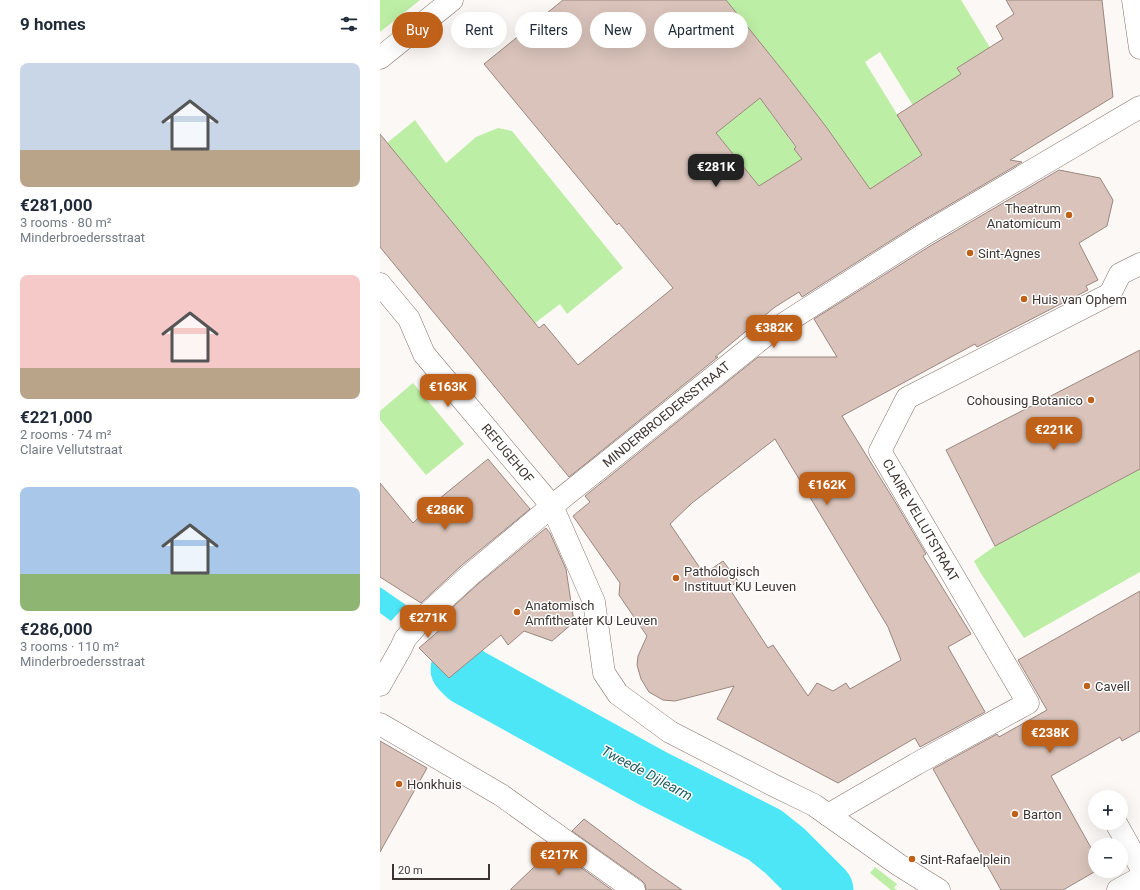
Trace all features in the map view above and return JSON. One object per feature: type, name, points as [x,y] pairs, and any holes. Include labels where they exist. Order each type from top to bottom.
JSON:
[{"type":"street","points":[[380,58],[452,0]]},
{"type":"street","points":[[1133,0],[1140,48]]},
{"type":"street","name":"MINDERBROEDERSSTRAAT","points":[[380,685],[405,639],[425,616],[470,575],[552,506],[766,334],[923,235],[1140,108]]},
{"type":"street","name":"CLAIRE VELLUTSTRAAT","points":[[828,815],[916,764],[1028,703],[880,451],[907,398],[1110,294],[1120,274],[1140,264]]},
{"type":"street","name":"REFUGEHOF","points":[[380,284],[409,319],[424,354],[552,506],[594,602],[604,673],[618,694],[670,732],[775,786],[814,804],[899,865],[939,890]]},
{"type":"street","points":[[380,724],[501,794],[634,890]]},
{"type":"street","points":[[1120,830],[1140,866]]},
{"type":"street","points":[[1118,890],[1140,878]]},
{"type":"green space","points":[[380,0],[420,0],[405,12],[392,12],[392,22],[380,32]]},
{"type":"green space","points":[[726,0],[961,0],[1014,87],[965,63],[957,68],[961,74],[917,112],[880,52],[865,62],[922,155],[901,168],[873,193],[827,128],[748,27],[748,12],[736,12]]},
{"type":"green space","points":[[760,98],[846,218],[807,234],[766,182],[759,186],[716,133]]},
{"type":"green space","points":[[415,120],[446,163],[476,137],[498,128],[512,131],[623,268],[567,314],[560,304],[535,323],[387,143]]},
{"type":"green space","points":[[413,383],[464,444],[426,475],[380,420],[380,411]]},
{"type":"green space","points":[[1140,469],[1140,572],[1024,638],[974,561],[995,546]]},
{"type":"green space","points":[[875,867],[897,884],[894,888],[897,890],[891,890],[870,873]]},
{"type":"water","points":[[380,587],[406,605],[391,621],[380,613]]},
{"type":"building","points":[[563,0],[726,0],[736,12],[654,12],[654,48],[748,48],[748,27],[827,128],[870,189],[922,155],[897,115],[961,74],[957,68],[1003,39],[996,26],[1014,14],[1006,0],[1102,0],[1113,97],[1010,160],[1022,162],[917,224],[802,297],[799,292],[775,307],[715,357],[718,357],[569,477],[380,247],[380,134],[539,328],[544,324],[578,365],[673,288],[619,223],[617,225],[484,64],[504,48],[507,48],[507,45],[515,39],[515,48],[582,48],[582,12],[548,12]],"holes":[[[760,98],[796,147],[794,149],[802,159],[759,186],[716,133]]]},
{"type":"building","points":[[1059,170],[1100,178],[1113,200],[1107,226],[1079,243],[1098,280],[1086,286],[1088,290],[977,347],[975,344],[842,416],[926,554],[923,556],[971,634],[948,647],[985,712],[920,747],[915,738],[838,783],[717,719],[734,686],[675,701],[663,700],[649,692],[641,679],[637,665],[638,656],[647,636],[619,595],[620,583],[573,516],[590,502],[585,496],[758,357],[837,357],[814,319],[930,246]],"holes":[[[775,439],[888,627],[901,660],[850,689],[846,683],[833,691],[817,683],[808,696],[773,645],[768,648],[729,588],[738,581],[723,561],[704,574],[670,524],[692,503]]]},
{"type":"building","name":"Cohousing Botanico","points":[[1140,350],[1140,469],[995,546],[946,450]]},
{"type":"building","points":[[488,459],[530,509],[462,565],[421,603],[380,577],[380,483],[413,523],[434,503]]},
{"type":"building","name":"Anatomisch Amfitheater KU Leuven","points":[[546,528],[550,533],[566,569],[574,622],[552,641],[524,631],[508,645],[501,635],[449,678],[419,648],[449,622],[442,617],[478,584]]},
{"type":"building","points":[[1140,591],[1140,731],[1122,741],[1120,737],[1051,776],[1088,842],[1088,876],[1063,890],[1001,890],[933,769],[997,734],[999,737],[1047,710],[1018,660]]},
{"type":"building","name":"Honkhuis","points":[[380,741],[427,768],[380,852]]},
{"type":"building","points":[[584,819],[682,890],[646,890],[645,884],[641,880],[572,831]]},
{"type":"building","points":[[554,848],[612,890],[510,890]]},
{"type":"waterway","name":"Tweede Dijlearm","points":[[460,669],[467,676],[654,779],[765,835],[785,851],[824,890]]},
{"type":"place","name":"Theatrum Anatomicum","points":[[1069,215]]},
{"type":"place","name":"Sint-Agnes","points":[[970,253]]},
{"type":"place","name":"Huis van Ophem","points":[[1024,299]]},
{"type":"place","name":"Cohousing Botanico","points":[[1091,400]]},
{"type":"place","name":"Pathologisch Instituut KU Leuven","points":[[676,578]]},
{"type":"place","name":"Anatomisch Amfitheater KU Leuven","points":[[517,612]]},
{"type":"place","name":"Cavell","points":[[1087,686]]},
{"type":"place","name":"Honkhuis","points":[[399,784]]},
{"type":"place","name":"Barton","points":[[1015,814]]},
{"type":"place","name":"Sint-Rafaelplein","points":[[912,859]]}]
